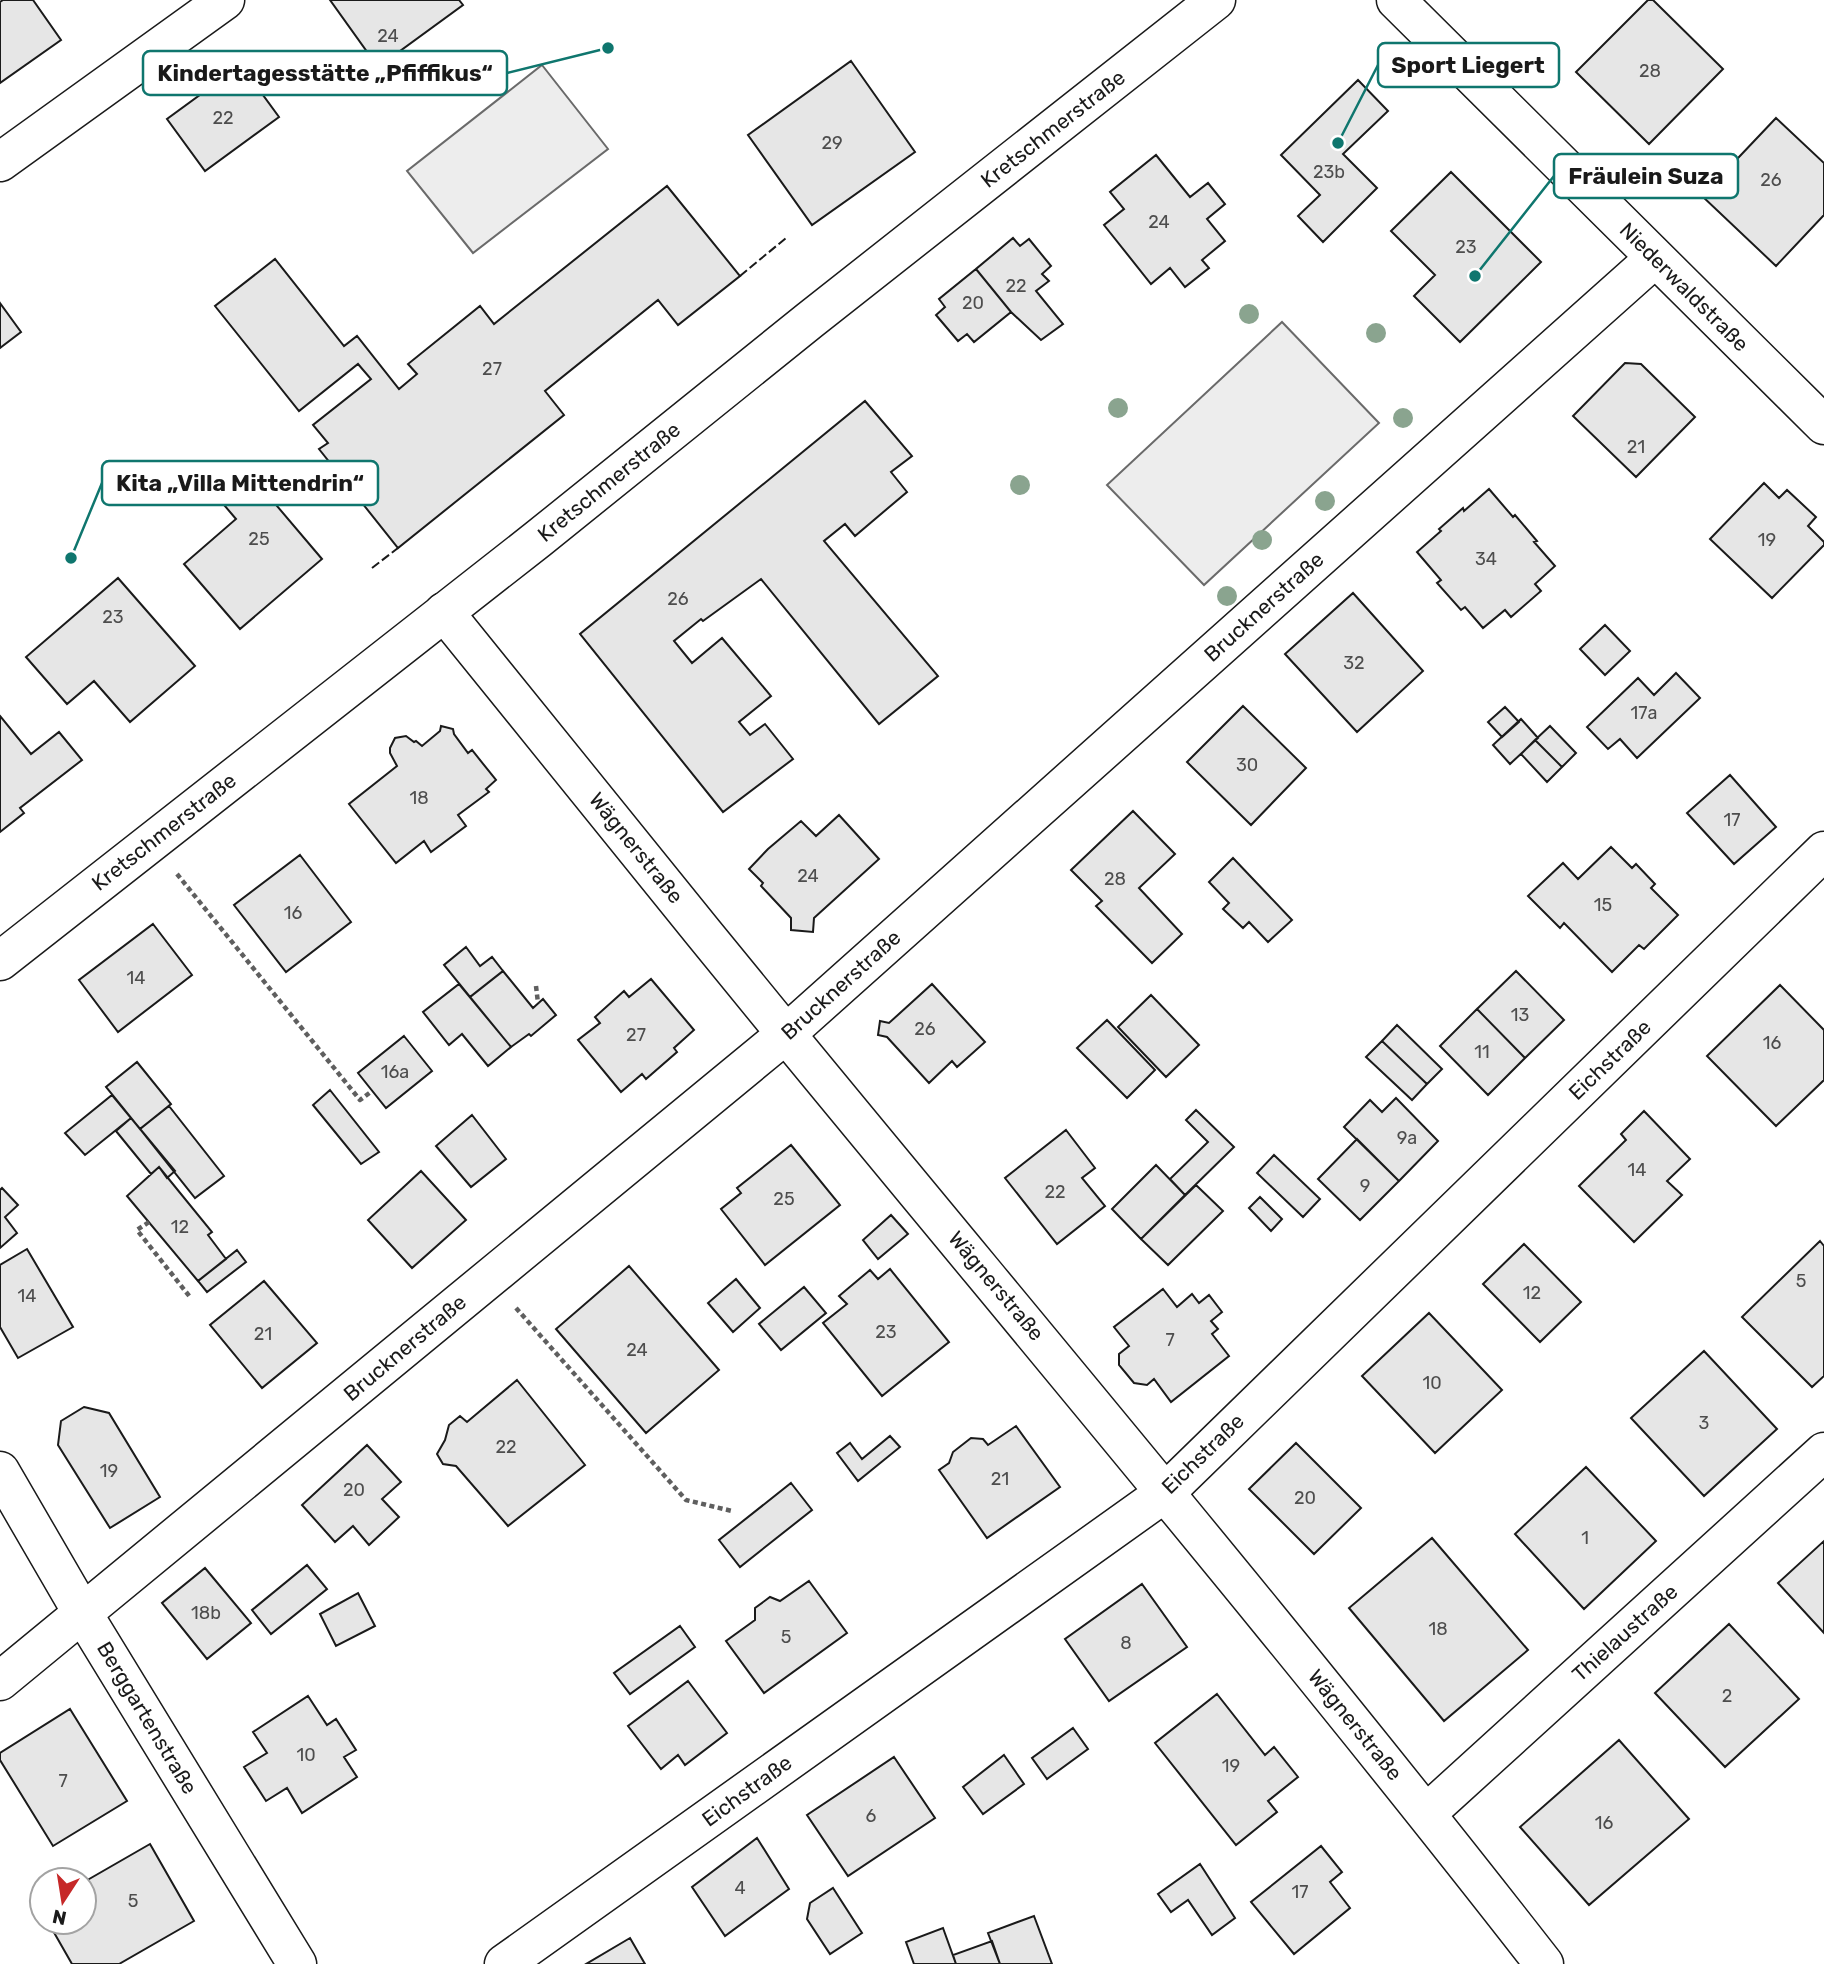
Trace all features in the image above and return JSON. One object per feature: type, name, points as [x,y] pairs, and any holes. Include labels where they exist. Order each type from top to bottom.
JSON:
[{"type":"street","points":[[0,162],[225,0]]},
{"type":"street","name":"Kretschmerstraße","points":[[0,961],[538,539],[810,320],[1216,0]]},
{"type":"street","name":"Niederwaldstraße","points":[[1396,0],[1824,425]]},
{"type":"street","name":"Brucknerstraße","points":[[0,1681],[786,1034],[1656,258]]},
{"type":"street","name":"Wägnerstraße","points":[[444,612],[786,1034],[1166,1492],[1427,1813],[1544,1964]]},
{"type":"street","name":"Eichstraße","points":[[504,1964],[1166,1492],[1824,851]]},
{"type":"street","name":"Thielaustraße","points":[[1427,1813],[1824,1452]]},
{"type":"street","name":"Berggartenstraße","points":[[0,1471],[83,1614],[297,1964]]},
{"type":"path","points":[[175,872],[360,1100],[372,1091]]},
{"type":"path","points":[[536,986],[538,1003]]},
{"type":"path","points":[[149,1222],[137,1230],[190,1297]]},
{"type":"path","points":[[513,1304],[686,1500],[732,1511]]},
{"type":"shaded area","points":[[542,65],[608,149],[473,253],[407,171]]},
{"type":"shaded area","points":[[1282,322],[1379,423],[1204,585],[1107,485]]},
{"type":"building","points":[[33,0],[61,40],[0,83],[0,2]]},
{"type":"building","points":[[330,0],[459,0],[463,5],[378,67]]},
{"type":"building","points":[[1648,0],[1653,0],[1723,69],[1649,144],[1576,72]]},
{"type":"building","points":[[851,61],[915,152],[812,225],[748,135]]},
{"type":"building","points":[[241,65],[279,117],[205,171],[167,119]]},
{"type":"building","points":[[1358,80],[1388,111],[1343,154],[1377,188],[1323,242],[1298,216],[1320,195],[1281,155]]},
{"type":"building","points":[[1776,118],[1824,163],[1824,215],[1776,266],[1702,196]]},
{"type":"building","points":[[1156,155],[1190,197],[1208,183],[1225,204],[1207,219],[1225,241],[1202,260],[1209,268],[1185,287],[1170,268],[1151,284],[1104,225],[1124,209],[1110,192]]},
{"type":"building","points":[[1451,172],[1541,262],[1460,342],[1414,296],[1435,275],[1391,231]]},
{"type":"building","points":[[667,186],[740,276],[678,325],[658,300],[545,391],[564,415],[398,548],[319,449],[328,443],[313,425],[371,379],[358,364],[299,411],[215,306],[275,259],[344,346],[357,336],[399,389],[417,374],[408,364],[480,306],[494,324]]},
{"type":"building","points":[[1013,238],[1020,246],[1029,239],[1051,266],[1042,274],[1049,281],[1036,291],[1063,324],[1041,340],[1011,312],[976,269]]},
{"type":"building","points":[[976,269],[1011,312],[974,342],[967,334],[958,341],[936,315],[945,307],[939,299]]},
{"type":"building","points":[[0,303],[21,332],[0,348]]},
{"type":"building","points":[[1625,363],[1641,364],[1695,417],[1636,477],[1573,416]]},
{"type":"building","points":[[865,401],[912,456],[891,472],[907,492],[855,536],[845,524],[824,541],[938,676],[879,724],[761,579],[703,621],[701,619],[674,641],[692,663],[722,638],[771,696],[739,722],[750,735],[765,724],[793,759],[723,812],[580,634]]},
{"type":"building","points":[[249,473],[322,559],[240,629],[184,564],[236,519],[219,499]]},
{"type":"building","points":[[1764,483],[1779,498],[1787,490],[1816,517],[1808,526],[1824,542],[1772,598],[1710,539]]},
{"type":"building","points":[[1489,489],[1513,517],[1515,515],[1555,566],[1535,584],[1541,591],[1511,617],[1505,610],[1483,628],[1465,607],[1461,610],[1437,583],[1441,580],[1417,552],[1463,508],[1464,511]]},
{"type":"building","points":[[118,578],[195,666],[130,722],[94,681],[67,704],[26,657]]},
{"type":"building","points":[[1353,593],[1423,671],[1357,732],[1285,654]]},
{"type":"building","points":[[1605,625],[1630,651],[1605,675],[1580,649]]},
{"type":"building","points":[[1676,673],[1700,698],[1637,758],[1620,739],[1608,749],[1587,727],[1638,678],[1654,695]]},
{"type":"building","points":[[1243,706],[1306,768],[1251,825],[1187,762]]},
{"type":"building","points":[[1505,707],[1519,722],[1502,737],[1488,722]]},
{"type":"building","points":[[0,716],[31,754],[59,732],[82,760],[20,808],[24,813],[0,832]]},
{"type":"building","points":[[1521,719],[1538,738],[1510,764],[1493,745]]},
{"type":"building","points":[[441,726],[453,729],[468,753],[472,750],[496,780],[486,789],[489,792],[458,815],[466,826],[431,852],[424,841],[396,863],[349,804],[397,766],[390,753],[395,738],[406,736],[422,746],[440,731]]},
{"type":"building","points":[[1550,726],[1576,753],[1562,767],[1535,740]]},
{"type":"building","points":[[1535,740],[1562,767],[1547,782],[1521,754]]},
{"type":"building","points":[[1730,775],[1776,827],[1734,864],[1687,813]]},
{"type":"building","points":[[1133,811],[1175,854],[1139,888],[1182,934],[1152,963],[1096,906],[1102,901],[1071,870]]},
{"type":"building","points":[[839,815],[879,859],[814,918],[813,932],[791,930],[791,918],[749,869],[801,821],[816,836]]},
{"type":"building","points":[[1611,847],[1632,868],[1636,864],[1655,884],[1651,888],[1678,915],[1644,949],[1639,945],[1612,972],[1564,923],[1560,928],[1528,896],[1563,863],[1578,879]]},
{"type":"building","points":[[300,855],[351,922],[286,972],[234,905]]},
{"type":"building","points":[[1233,858],[1292,920],[1268,942],[1249,922],[1243,928],[1223,909],[1229,903],[1209,882]]},
{"type":"building","points":[[153,924],[192,975],[118,1032],[79,980]]},
{"type":"building","points":[[466,947],[480,966],[492,957],[503,971],[470,997],[444,965]]},
{"type":"building","points":[[503,971],[533,1008],[543,999],[556,1015],[531,1036],[529,1034],[511,1047],[470,997]]},
{"type":"building","points":[[1516,971],[1564,1020],[1525,1058],[1477,1009]]},
{"type":"building","points":[[651,979],[694,1030],[674,1048],[677,1052],[646,1079],[642,1074],[621,1092],[578,1040],[600,1023],[595,1017],[624,991],[629,997]]},
{"type":"building","points":[[459,984],[511,1047],[488,1066],[462,1034],[449,1045],[423,1012]]},
{"type":"building","points":[[932,984],[985,1042],[957,1067],[952,1061],[929,1083],[887,1037],[878,1035],[880,1021],[889,1023]]},
{"type":"building","points":[[1780,985],[1824,1030],[1824,1080],[1776,1126],[1707,1056]]},
{"type":"building","points":[[1151,995],[1199,1045],[1166,1077],[1118,1027]]},
{"type":"building","points":[[1477,1009],[1525,1058],[1488,1095],[1440,1046]]},
{"type":"building","points":[[1107,1020],[1155,1070],[1127,1098],[1077,1048]]},
{"type":"building","points":[[1397,1025],[1442,1069],[1427,1084],[1382,1041]]},
{"type":"building","points":[[404,1036],[432,1071],[386,1108],[358,1073]]},
{"type":"building","points":[[1382,1041],[1427,1084],[1412,1100],[1366,1057]]},
{"type":"building","points":[[137,1062],[171,1104],[140,1129],[106,1087]]},
{"type":"building","points":[[330,1090],[379,1152],[361,1164],[313,1105]]},
{"type":"building","points":[[112,1095],[131,1118],[85,1155],[65,1133]]},
{"type":"building","points":[[1396,1098],[1438,1141],[1399,1181],[1344,1127],[1370,1100],[1382,1112]]},
{"type":"building","points":[[169,1106],[224,1176],[195,1198],[140,1129]]},
{"type":"building","points":[[1196,1110],[1234,1147],[1185,1195],[1170,1179],[1208,1142],[1186,1120]]},
{"type":"building","points":[[1644,1111],[1690,1159],[1667,1181],[1682,1195],[1634,1242],[1579,1186],[1626,1140],[1621,1134]]},
{"type":"building","points":[[472,1115],[506,1159],[471,1187],[436,1146]]},
{"type":"building","points":[[131,1118],[175,1171],[167,1178],[159,1167],[151,1174],[116,1131]]},
{"type":"building","points":[[1066,1130],[1095,1168],[1082,1178],[1105,1206],[1057,1244],[1005,1178]]},
{"type":"building","points":[[1357,1139],[1399,1181],[1360,1220],[1318,1179]]},
{"type":"building","points":[[791,1145],[840,1205],[765,1265],[721,1209],[741,1193],[737,1188]]},
{"type":"building","points":[[1274,1155],[1320,1199],[1303,1217],[1257,1173]]},
{"type":"building","points":[[1156,1165],[1185,1195],[1141,1239],[1112,1209]]},
{"type":"building","points":[[159,1167],[212,1232],[208,1235],[226,1259],[198,1281],[127,1196]]},
{"type":"building","points":[[421,1171],[466,1220],[412,1268],[368,1220]]},
{"type":"building","points":[[1196,1185],[1223,1211],[1168,1265],[1141,1239]]},
{"type":"building","points":[[2,1188],[18,1205],[5,1217],[17,1233],[0,1248],[0,1190]]},
{"type":"building","points":[[1260,1197],[1282,1219],[1271,1231],[1249,1208]]},
{"type":"building","points":[[891,1215],[908,1234],[878,1259],[863,1240]]},
{"type":"building","points":[[1820,1241],[1824,1246],[1824,1376],[1812,1387],[1742,1317]]},
{"type":"building","points":[[1524,1244],[1581,1302],[1540,1342],[1483,1284]]},
{"type":"building","points":[[27,1249],[73,1327],[18,1358],[0,1327],[0,1265]]},
{"type":"building","points":[[237,1250],[246,1262],[207,1292],[198,1281]]},
{"type":"building","points":[[629,1266],[719,1370],[646,1433],[556,1329]]},
{"type":"building","points":[[890,1269],[949,1342],[882,1396],[823,1323],[847,1304],[839,1296],[870,1270],[878,1279]]},
{"type":"building","points":[[736,1279],[760,1308],[733,1332],[708,1303]]},
{"type":"building","points":[[264,1281],[317,1343],[262,1388],[210,1325]]},
{"type":"building","points":[[804,1287],[826,1313],[781,1350],[759,1324]]},
{"type":"building","points":[[1163,1289],[1177,1307],[1192,1294],[1199,1303],[1209,1295],[1222,1312],[1211,1321],[1218,1329],[1212,1334],[1229,1356],[1171,1402],[1154,1379],[1147,1385],[1134,1383],[1119,1365],[1119,1354],[1129,1346],[1114,1327]]},
{"type":"building","points":[[1429,1313],[1502,1390],[1435,1453],[1362,1376]]},
{"type":"building","points":[[1704,1351],[1777,1429],[1704,1496],[1631,1418]]},
{"type":"building","points":[[517,1380],[585,1465],[508,1526],[456,1466],[443,1464],[437,1454],[449,1425],[460,1416],[467,1422]]},
{"type":"building","points":[[84,1407],[109,1413],[160,1497],[110,1528],[58,1445],[61,1421]]},
{"type":"building","points":[[1016,1426],[1060,1487],[987,1538],[939,1470],[949,1463],[953,1452],[971,1438],[983,1439],[988,1445]]},
{"type":"building","points":[[890,1436],[900,1447],[858,1481],[837,1453],[850,1443],[862,1459]]},
{"type":"building","points":[[1296,1443],[1361,1508],[1314,1554],[1249,1489]]},
{"type":"building","points":[[367,1445],[401,1482],[382,1499],[399,1517],[369,1545],[353,1526],[335,1542],[302,1505]]},
{"type":"building","points":[[1586,1467],[1656,1541],[1584,1609],[1515,1534]]},
{"type":"building","points":[[791,1483],[812,1510],[740,1567],[719,1540]]},
{"type":"building","points":[[1432,1538],[1528,1650],[1444,1721],[1349,1608]]},
{"type":"building","points":[[1824,1541],[1824,1633],[1778,1583]]},
{"type":"building","points":[[307,1565],[327,1589],[271,1634],[252,1610]]},
{"type":"building","points":[[205,1568],[251,1623],[207,1659],[162,1603]]},
{"type":"building","points":[[809,1581],[847,1633],[764,1693],[726,1641],[755,1620],[755,1608],[770,1597],[780,1601]]},
{"type":"building","points":[[1142,1584],[1187,1647],[1109,1701],[1065,1639]]},
{"type":"building","points":[[358,1593],[375,1626],[336,1646],[320,1614]]},
{"type":"building","points":[[1729,1624],[1799,1699],[1725,1767],[1655,1693]]},
{"type":"building","points":[[680,1626],[695,1647],[630,1694],[614,1673]]},
{"type":"building","points":[[688,1681],[727,1733],[685,1765],[678,1755],[661,1769],[628,1726]]},
{"type":"building","points":[[1217,1694],[1265,1755],[1274,1747],[1298,1777],[1268,1801],[1277,1812],[1236,1845],[1155,1743]]},
{"type":"building","points":[[308,1696],[327,1725],[336,1719],[356,1750],[344,1757],[357,1777],[302,1813],[287,1788],[266,1801],[244,1767],[267,1753],[253,1732]]},
{"type":"building","points":[[70,1709],[127,1801],[53,1846],[0,1760],[0,1753]]},
{"type":"building","points":[[1073,1728],[1088,1749],[1047,1779],[1032,1758]]},
{"type":"building","points":[[1619,1740],[1689,1819],[1589,1905],[1520,1827]]},
{"type":"building","points":[[1004,1755],[1024,1784],[983,1814],[963,1787]]},
{"type":"building","points":[[894,1757],[935,1818],[848,1876],[807,1815]]},
{"type":"building","points":[[757,1838],[789,1889],[725,1936],[692,1887]]},
{"type":"building","points":[[150,1844],[194,1921],[119,1964],[72,1964],[56,1936],[98,1936],[98,1874]]},
{"type":"building","points":[[1321,1846],[1342,1872],[1330,1882],[1350,1908],[1294,1954],[1251,1902]]},
{"type":"building","points":[[1200,1864],[1235,1918],[1212,1935],[1188,1900],[1171,1912],[1158,1894]]},
{"type":"building","points":[[833,1888],[862,1933],[830,1954],[807,1919],[810,1903]]},
{"type":"building","points":[[1034,1916],[1052,1964],[1000,1964],[988,1933]]},
{"type":"building","points":[[943,1928],[956,1964],[914,1964],[906,1942]]},
{"type":"building","points":[[630,1938],[645,1964],[586,1964]]},
{"type":"building","points":[[992,1941],[1000,1964],[956,1964],[953,1955]]},
{"type":"fence","points":[[740,276],[786,238]]},
{"type":"fence","points":[[372,568],[398,548]]},
{"type":"place","name":"Kindertagesstätte „Pfiffikus“","points":[[608,48]]},
{"type":"place","name":"Sport Liegert","points":[[1338,143]]},
{"type":"place","name":"Fräulein Suza","points":[[1475,276]]},
{"type":"place","name":"Kita „Villa Mittendrin“","points":[[71,558]]}]
